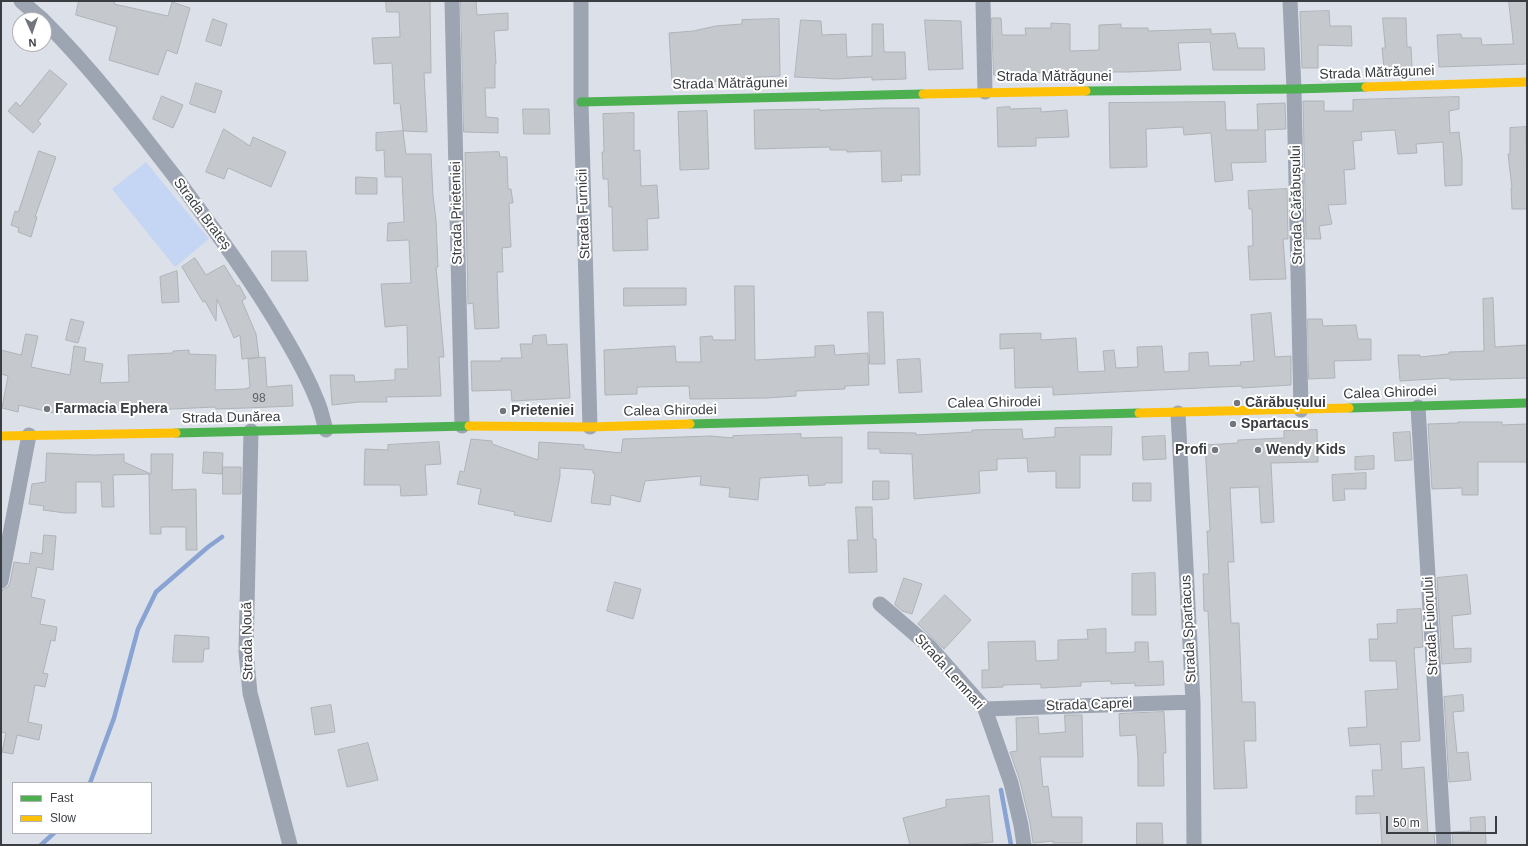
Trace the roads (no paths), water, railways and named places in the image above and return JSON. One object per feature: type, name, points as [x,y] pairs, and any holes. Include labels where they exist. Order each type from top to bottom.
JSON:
[{"type":"street","name":"Strada Brateș","points":[[21,1],[34,12]]},
{"type":"street","name":"Strada Prieteniei","points":[[452,1],[462,426]]},
{"type":"street","name":"Strada Furnicii","points":[[581,1],[581,102],[590,427]]},
{"type":"street","points":[[983,1],[985,92]]},
{"type":"street","name":"Strada Cărăbușului","points":[[1290,1],[1294,89],[1301,410]]},
{"type":"street","name":"Strada Brateș","points":[[52,28],[71,48],[129,116],[216,231],[246,275],[294,352],[317,399],[326,430]]},
{"type":"street","name":"Strada Mătrăgunei","points":[[581,102],[985,92],[1294,89],[1527,82]]},
{"type":"street","name":"Calea Ghirodei","points":[[462,426],[590,427],[1301,410],[1527,403]]},
{"type":"street","name":"Strada Fuiorului","points":[[1418,407],[1444,845]]},
{"type":"street","name":"Strada Spartacus","points":[[1178,413],[1193,702],[1194,845]]},
{"type":"street","name":"Strada Dunărea","points":[[1,436],[104,435],[462,426]]},
{"type":"street","name":"Strada Nouă","points":[[250,431],[246,652],[249,686],[290,845]]},
{"type":"street","points":[[1,581],[29,435]]},
{"type":"street","name":"Strada Lemnari","points":[[880,604],[930,647],[985,709],[1011,783],[1024,845]]},
{"type":"street","name":"Strada Caprei","points":[[985,709],[1193,702]]},
{"type":"waterway","points":[[90,782],[114,718],[138,629],[156,592],[208,547],[222,537]]},
{"type":"waterway","points":[[1001,790],[1011,845]]},
{"type":"waterway","points":[[41,845],[53,834]]},
{"type":"place","name":"Cărăbușului","points":[[1237,403]]},
{"type":"place","name":"Farmacia Ephera","points":[[47,409]]},
{"type":"place","name":"Prieteniei","points":[[503,411]]},
{"type":"place","name":"Spartacus","points":[[1233,424]]},
{"type":"place","name":"Profi","points":[[1215,450]]},
{"type":"place","name":"Wendy Kids","points":[[1258,450]]}]
